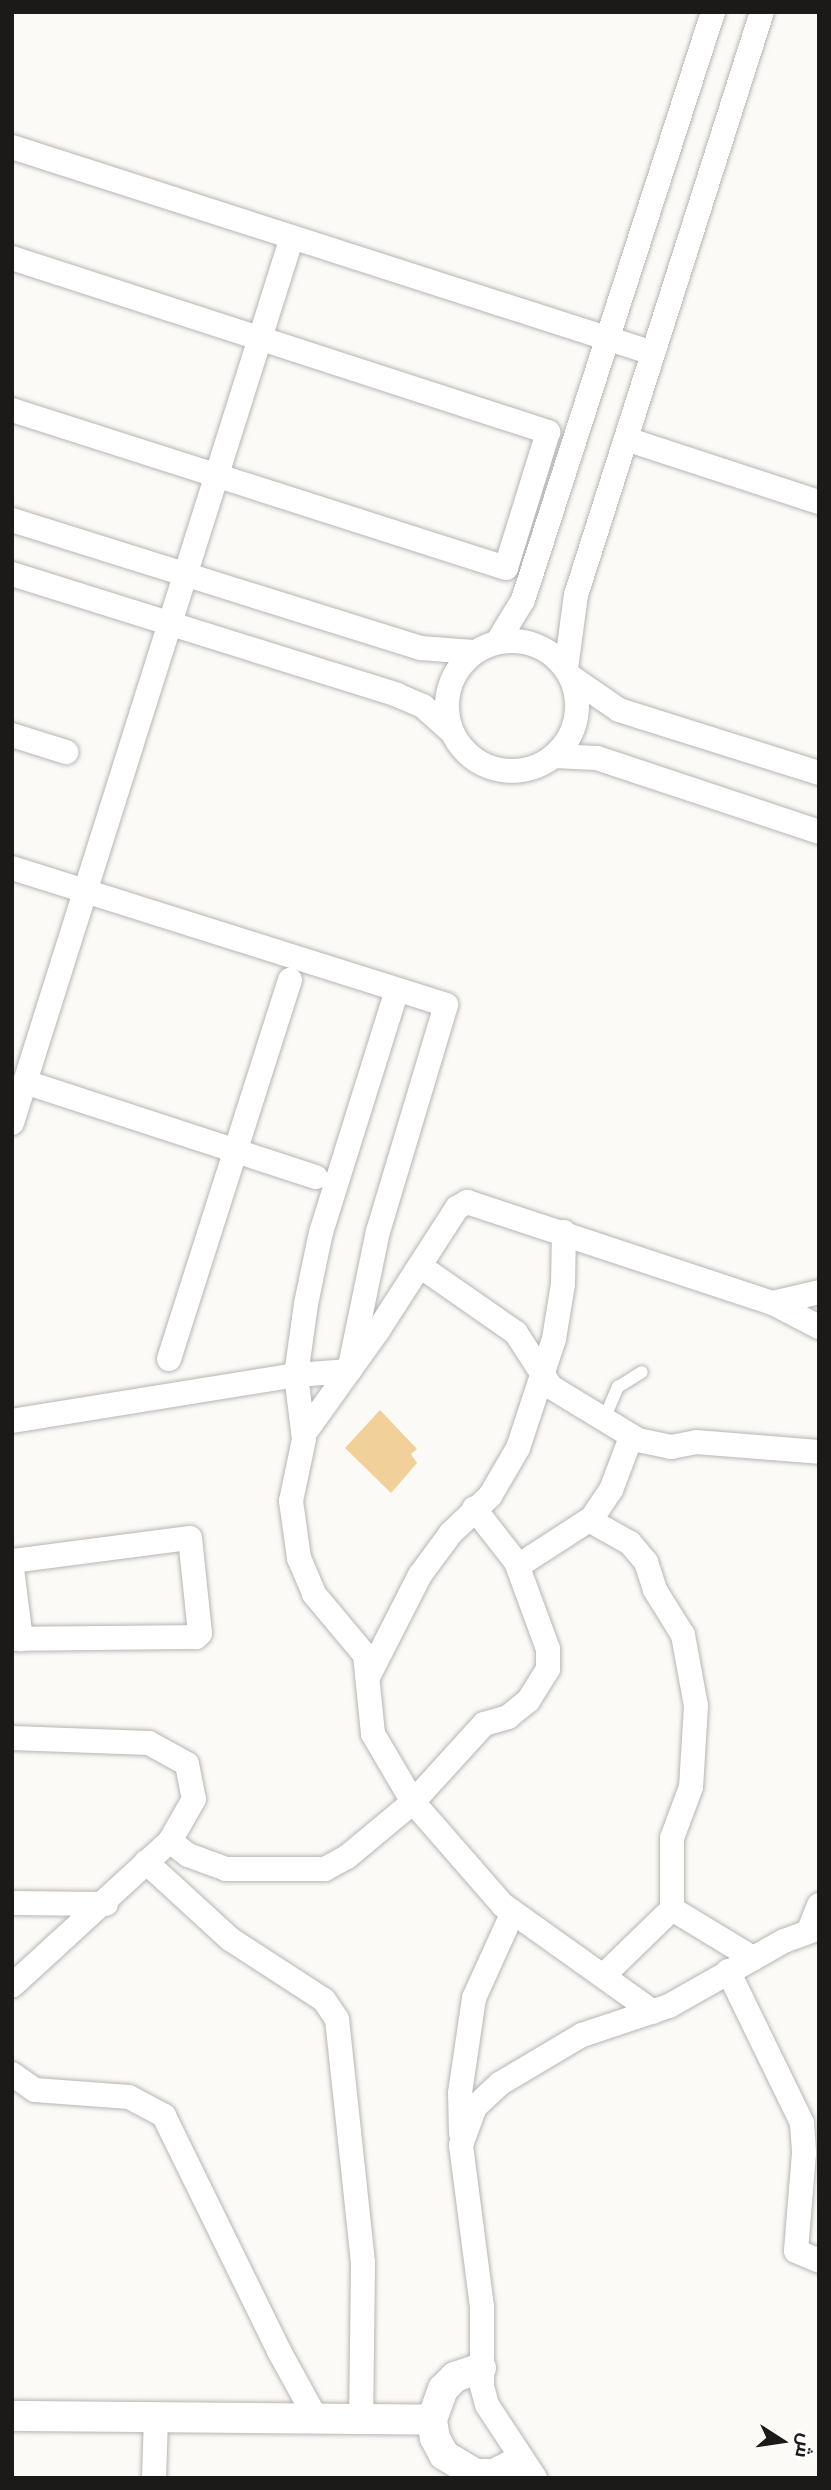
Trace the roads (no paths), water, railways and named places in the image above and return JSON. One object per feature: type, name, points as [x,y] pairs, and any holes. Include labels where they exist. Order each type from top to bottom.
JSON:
[{"type":"street","points":[[498,641],[523,600],[713,12]]},
{"type":"street","points":[[554,756],[566,743],[575,719],[576,693],[568,672],[569,619],[762,12]]},
{"type":"street","points":[[12,147],[653,353]]},
{"type":"street","points":[[12,1123],[292,237]]},
{"type":"street","points":[[12,258],[548,432],[506,568],[12,410]]},
{"type":"street","points":[[626,439],[819,502]]},
{"type":"street","points":[[12,520],[421,648],[473,652],[498,641],[533,643],[619,710],[819,773]]},
{"type":"street","points":[[12,574],[397,695],[424,706],[450,730],[469,755],[496,769],[516,771],[554,756],[597,758],[819,832]]},
{"type":"street","points":[[450,730],[446,709],[449,687],[473,652]]},
{"type":"street","points":[[12,735],[66,752]]},
{"type":"street","points":[[12,868],[446,1005],[387,1193],[349,1371]]},
{"type":"street","points":[[169,1359],[290,980]]},
{"type":"street","points":[[397,990],[321,1232],[296,1375],[303,1434],[291,1501],[299,1558],[314,1594],[365,1655],[373,1734],[412,1802],[513,1912],[653,2012]]},
{"type":"street","points":[[25,1082],[316,1177]]},
{"type":"street","points":[[303,1434],[349,1371],[457,1208],[467,1202],[773,1303],[819,1326]]},
{"type":"street","points":[[369,1675],[419,1575],[474,1508],[490,1496],[518,1448],[545,1377],[563,1284],[564,1233]]},
{"type":"street","points":[[420,1266],[516,1333],[545,1377],[573,1401],[605,1417],[631,1437],[671,1447],[696,1442],[819,1452]]},
{"type":"street","points":[[773,1303],[819,1292]]},
{"type":"street","points":[[12,1421],[296,1375],[349,1371]]},
{"type":"street","points":[[518,1566],[589,1520],[607,1497],[631,1437]]},
{"type":"street","points":[[170,1841],[188,1855],[226,1869],[317,1870],[347,1857],[412,1802],[484,1724],[508,1717],[528,1701],[548,1669],[548,1649],[518,1566],[474,1508]]},
{"type":"street","points":[[589,1520],[630,1543],[642,1556],[655,1590],[677,1620],[691,1669],[695,1758],[687,1801],[672,1838],[672,1909],[603,1976]]},
{"type":"street","points":[[12,1561],[187,1538],[192,1541],[198,1637],[17,1639],[12,1570]]},
{"type":"street","points":[[12,1738],[130,1741],[177,1755],[190,1772],[194,1799],[170,1841],[146,1861],[106,1904],[12,1986]]},
{"type":"street","points":[[146,1861],[230,1939],[324,2000],[337,2019],[363,2263],[361,2420]]},
{"type":"street","points":[[12,1903],[106,1904]]},
{"type":"street","points":[[461,2145],[475,2107],[501,2083],[582,2035],[653,2012],[753,1958],[814,1929],[819,1905]]},
{"type":"street","points":[[672,1909],[753,1958]]},
{"type":"street","points":[[481,2368],[455,2377],[443,2389],[432,2420],[444,2455],[458,2467],[490,2476],[528,2469],[487,2405],[481,2368],[482,2307],[461,2145],[460,2093],[474,1998],[513,1912]]},
{"type":"street","points":[[728,1971],[800,2116],[813,2134],[796,2251],[819,2261]]},
{"type":"street","points":[[12,2074],[35,2090],[129,2097],[164,2116],[279,2351],[317,2420]]},
{"type":"street","points":[[12,2416],[432,2420]]},
{"type":"street","points":[[154,2478],[156,2418]]},
{"type":"lane","points":[[605,1417],[618,1387],[642,1371]]}]
